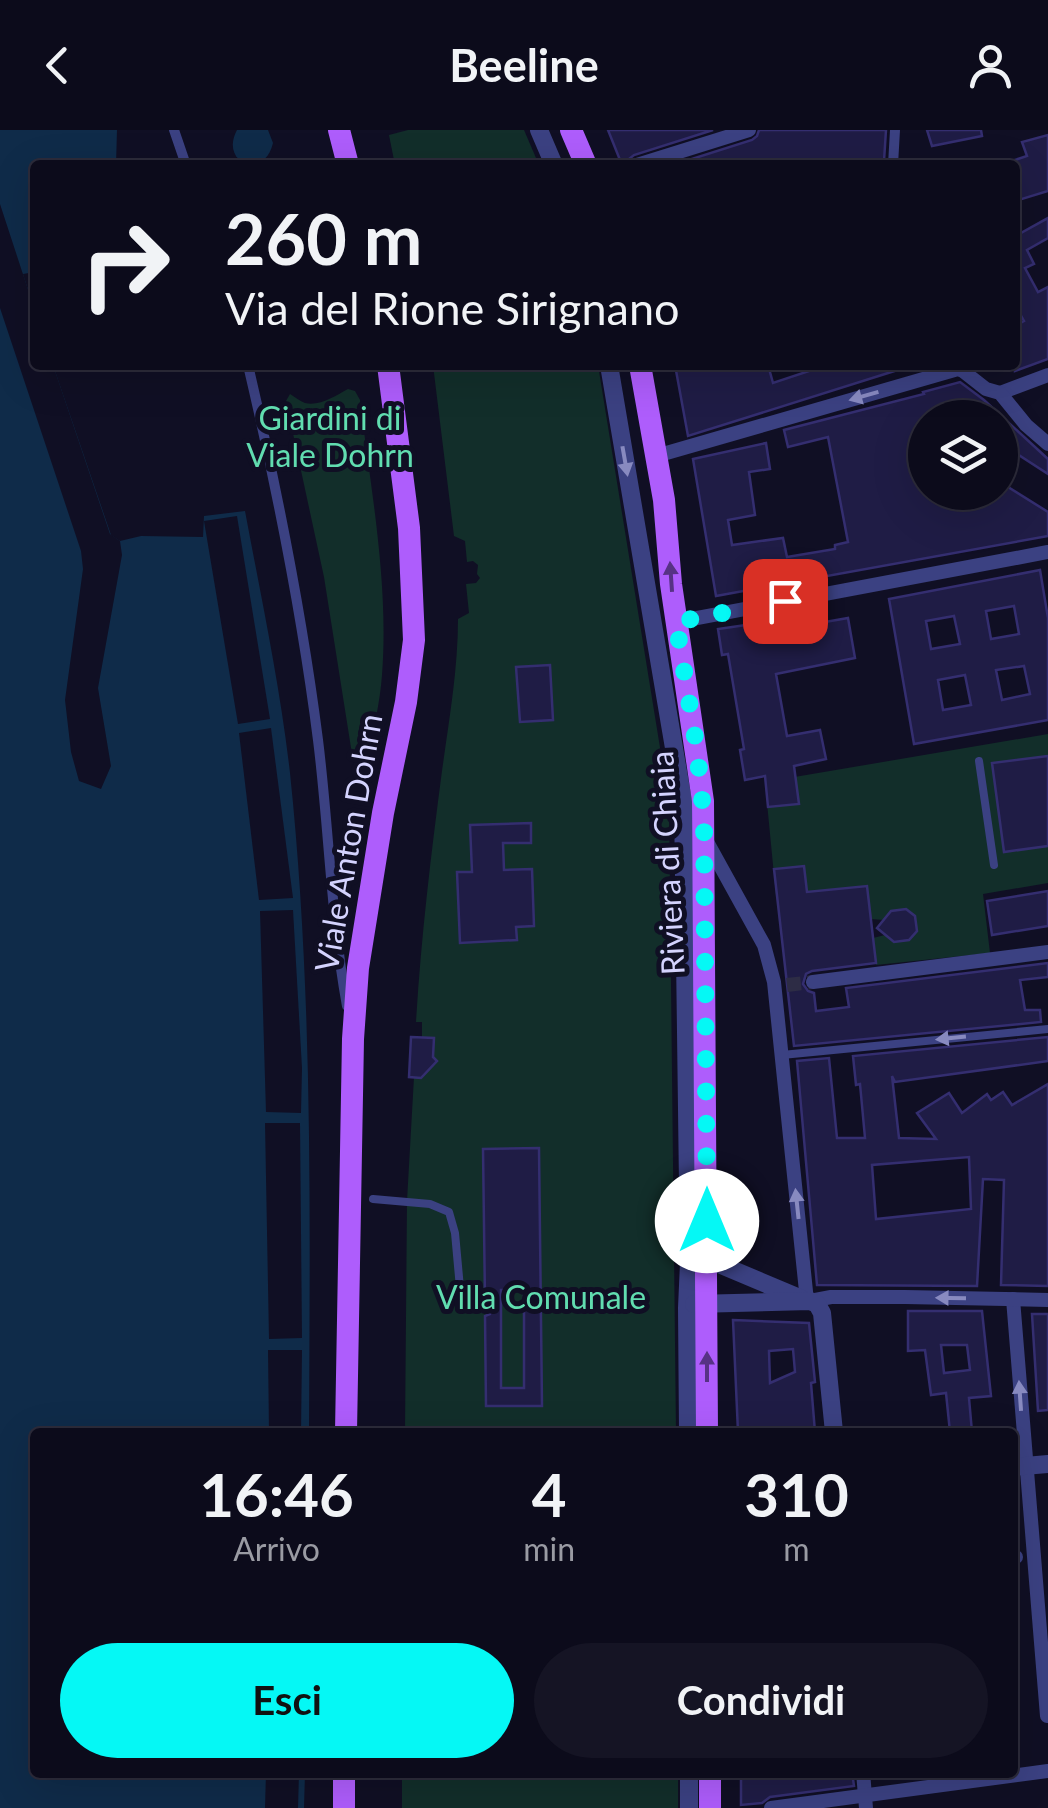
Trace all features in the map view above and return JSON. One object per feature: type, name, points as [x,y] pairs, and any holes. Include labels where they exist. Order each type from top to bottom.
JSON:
[{"type":"main road","points":[[339,130],[347,160]]},
{"type":"main road","points":[[571,130],[584,160]]},
{"type":"main road","name":"Viale Anton Dohrn","points":[[346,1428],[353,1040],[358,968],[414,640],[409,528],[389,370]]},
{"type":"main road","name":"Riviera di Chiaia","points":[[641,370],[664,500],[676,622],[700,771],[705,839],[707,1259],[697,1305],[707,1428]]},
{"type":"main road","points":[[344,1778],[344,1808]]},
{"type":"main road","points":[[710,1778],[710,1808]]},
{"type":"street","points":[[174,130],[184,160]]},
{"type":"street","points":[[539,130],[552,160]]},
{"type":"street","points":[[653,160],[749,130]]},
{"type":"street","points":[[891,160],[895,130]]},
{"type":"street","points":[[249,370],[281,513],[308,665],[340,966],[353,1040]]},
{"type":"street","name":"Riviera di Chiaia","points":[[610,370],[684,801],[688,1200],[697,1305],[688,1428]]},
{"type":"street","points":[[656,456],[946,370]]},
{"type":"street","points":[[962,370],[986,389],[1000,393],[1026,426],[1048,444]]},
{"type":"street","points":[[1000,393],[1048,375]]},
{"type":"street","points":[[676,622],[1048,552]]},
{"type":"street","points":[[705,839],[764,945],[781,986],[782,1055],[795,1138],[808,1301]]},
{"type":"street","points":[[813,982],[1048,952]]},
{"type":"street","points":[[707,1259],[819,1305],[834,1428]]},
{"type":"street","points":[[697,1305],[840,1297],[1048,1300]]},
{"type":"street","points":[[1013,1300],[1018,1428]]},
{"type":"street","points":[[1018,1439],[1019,1467],[1042,1597],[1047,1716]]},
{"type":"street","points":[[1019,1467],[1048,1464]]},
{"type":"street","points":[[1018,1776],[1048,1771]]},
{"type":"street","points":[[689,1778],[689,1808]]},
{"type":"street","points":[[771,1808],[866,1801],[1006,1778]]},
{"type":"lane","points":[[979,760],[994,865]]},
{"type":"lane","points":[[782,1055],[1048,1029]]},
{"type":"lane","points":[[374,1199],[430,1204],[449,1212],[460,1288],[472,1307],[485,1310]]},
{"type":"green space","points":[[408,130],[524,130],[537,160],[394,160],[389,135]]},
{"type":"green space","name":"Villa Comunale","points":[[434,370],[599,370],[669,803],[676,1428],[405,1428],[407,1201],[414,1077],[437,1061],[433,1057],[433,1038],[422,1037],[422,1022],[416,1022],[421,959],[455,676],[458,619],[469,613],[466,584],[476,583],[480,578],[478,565],[467,562],[465,541],[454,536]]},
{"type":"green space","name":"Giardini di Viale Dohrn","points":[[348,389],[355,391],[360,400],[383,606],[380,696],[368,758],[361,763],[353,759],[324,577],[286,401],[290,394],[305,403],[316,403]]},
{"type":"green space","points":[[1048,734],[1048,883],[983,894],[990,953],[876,965],[873,938],[885,935],[894,942],[909,940],[917,931],[915,916],[906,909],[891,911],[884,920],[871,919],[866,886],[776,896],[765,782]]},
{"type":"green space","points":[[402,1778],[678,1778],[678,1808],[402,1808]]},
{"type":"water","points":[[0,130],[117,130],[116,160],[30,160],[30,273],[23,274],[30,296],[30,370],[55,370],[111,535],[120,541],[141,536],[203,537],[204,516],[245,511],[290,773],[303,937],[309,1428],[30,1428],[30,1778],[305,1778],[304,1808],[0,1808]]},
{"type":"water","points":[[237,130],[268,130],[273,143],[263,160],[240,160],[233,142]]},
{"type":"pier","points":[[0,204],[30,296],[30,370],[55,370],[110,534],[120,541],[122,555],[98,688],[111,766],[101,789],[79,781],[65,700],[83,569],[81,551],[0,308]]},
{"type":"pier","points":[[237,516],[270,719],[238,724],[204,521]]},
{"type":"pier","points":[[271,728],[293,898],[259,900],[239,733]]},
{"type":"pier","points":[[293,910],[301,1113],[266,1112],[260,911]]},
{"type":"pier","points":[[265,1123],[300,1123],[302,1338],[269,1339]]},
{"type":"pier","points":[[268,1350],[302,1350],[301,1428],[269,1428]]},
{"type":"pier","points":[[266,1778],[299,1778],[298,1808],[265,1808]]},
{"type":"building","points":[[608,130],[713,130],[629,160],[620,160]]},
{"type":"building","points":[[759,130],[886,130],[884,160],[689,160],[757,136]]},
{"type":"building","points":[[927,130],[981,130],[982,136],[932,146]]},
{"type":"building","points":[[1048,135],[1048,191],[1020,199],[1020,160],[1015,160],[1027,156],[1022,142]]},
{"type":"building","points":[[1048,218],[1048,238],[1027,250],[1034,264],[1025,268],[1038,292],[1048,287],[1048,359],[1020,369],[1020,323],[1024,321],[1020,314],[1020,233]]},
{"type":"building","points":[[676,370],[769,370],[773,383],[812,370],[898,370],[688,436]]},
{"type":"building","points":[[960,382],[984,400],[908,400],[908,510],[1018,510],[1018,493],[1048,512],[1048,536],[716,596],[693,459],[766,443],[770,469],[749,472],[755,515],[728,520],[732,545],[783,538],[787,557],[835,549],[835,545],[848,542],[828,437],[788,447],[784,430]]},
{"type":"building","points":[[1018,431],[1048,459],[1048,474],[1018,455]]},
{"type":"building","points":[[1040,570],[1048,618],[1048,720],[914,744],[889,599]],"holes":[[[1014,606],[1019,634],[991,639],[986,611]],[[954,616],[960,644],[931,649],[926,621]],[[1024,666],[1030,694],[1002,700],[996,670]],[[965,675],[971,705],[943,710],[938,680]]]},
{"type":"building","points":[[848,618],[855,658],[776,674],[787,736],[820,730],[826,759],[794,766],[799,804],[768,807],[765,776],[745,780],[740,750],[744,749],[728,654],[722,655],[718,629],[760,623],[762,633]]},
{"type":"building","points":[[550,665],[553,720],[520,722],[516,667]]},
{"type":"building","points":[[1048,756],[1048,846],[1004,852],[992,763]]},
{"type":"building","points":[[531,823],[531,843],[503,843],[504,870],[532,869],[534,926],[516,927],[517,940],[460,943],[457,872],[472,872],[470,825]]},
{"type":"building","points":[[804,866],[807,892],[867,886],[876,963],[806,974],[803,984],[814,993],[816,1011],[849,1007],[846,988],[1048,963],[1048,977],[1020,980],[1025,1010],[1040,1010],[1041,1022],[794,1046],[774,869]]},
{"type":"building","points":[[1048,891],[1048,926],[992,935],[987,901]]},
{"type":"building","points":[[906,909],[915,916],[917,931],[909,940],[894,942],[877,928],[891,911]]},
{"type":"building","points":[[411,1037],[434,1038],[433,1057],[437,1061],[421,1078],[409,1077]]},
{"type":"building","points":[[1048,1037],[1048,1061],[895,1082],[892,1076],[899,1138],[936,1139],[917,1113],[949,1093],[962,1113],[987,1094],[991,1100],[1003,1092],[1012,1105],[1048,1084],[1048,1286],[1001,1285],[1004,1180],[983,1179],[977,1286],[817,1285],[797,1061],[829,1058],[837,1138],[865,1138],[853,1056]],"holes":[[[969,1157],[971,1209],[876,1219],[872,1165]]]},
{"type":"building","points":[[539,1148],[542,1406],[486,1406],[485,1316],[492,1309],[485,1301],[483,1149]],"holes":[[[501,1290],[524,1290],[524,1388],[501,1388]]]},
{"type":"building","points":[[908,1311],[982,1311],[991,1396],[969,1398],[972,1428],[950,1428],[946,1393],[931,1395],[925,1350],[908,1351]],"holes":[[[941,1345],[967,1345],[970,1370],[944,1373]]]},
{"type":"building","points":[[1032,1314],[1048,1314],[1048,1410],[1038,1411]]},
{"type":"building","points":[[733,1320],[809,1323],[815,1382],[811,1383],[815,1428],[738,1428]],"holes":[[[793,1349],[795,1372],[770,1383],[769,1351]]]},
{"type":"building","points":[[741,1778],[853,1778],[854,1786],[770,1797],[762,1803],[741,1805]]},
{"type":"tunnel","points":[[787,985],[813,982]]},
{"type":"route","points":[[707,1221],[704,819],[676,622],[785,601]]}]
